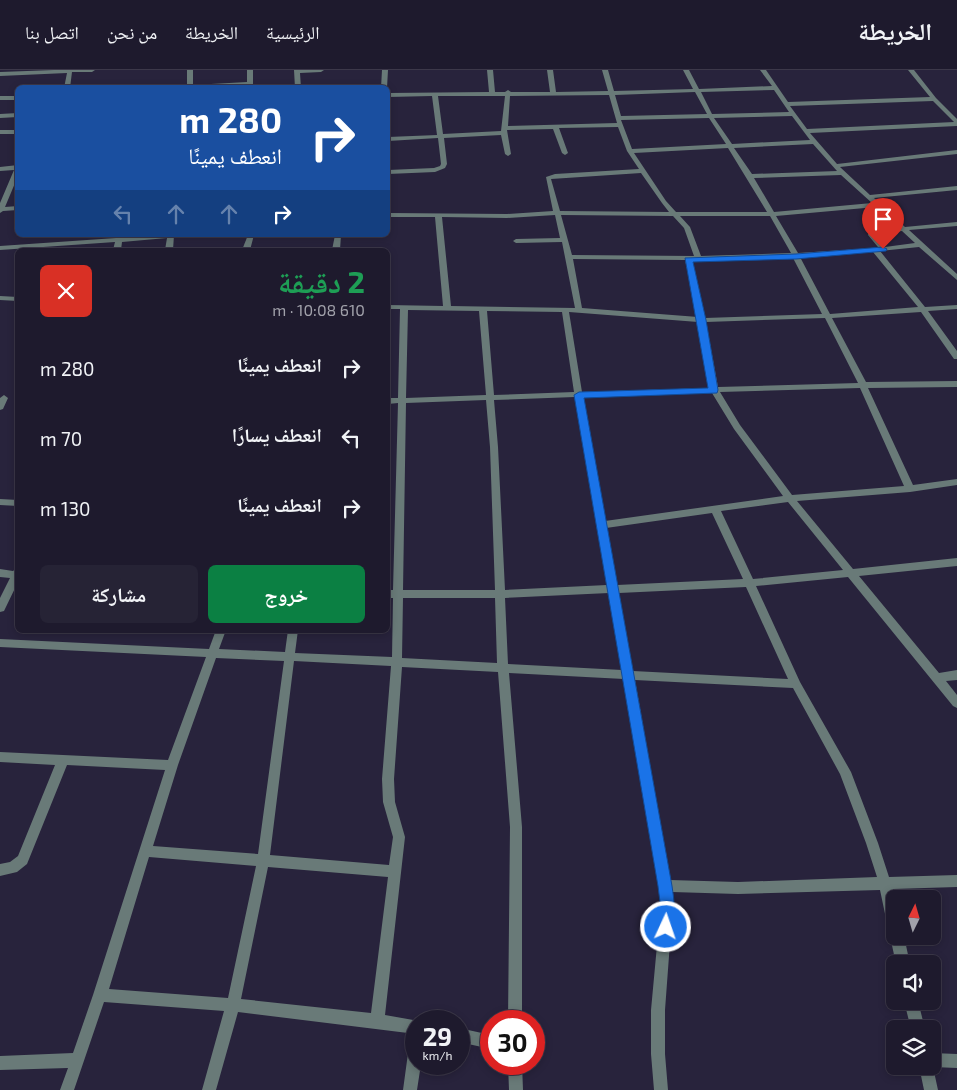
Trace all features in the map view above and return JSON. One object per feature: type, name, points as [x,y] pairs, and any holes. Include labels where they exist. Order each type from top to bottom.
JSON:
[{"type":"street","points":[[0,74],[92,70]]},
{"type":"street","points":[[190,70],[190,85]]},
{"type":"street","points":[[250,70],[250,85]]},
{"type":"street","points":[[298,85],[297,70],[321,70]]},
{"type":"street","points":[[384,85],[385,70]]},
{"type":"street","points":[[490,70],[492,92]]},
{"type":"street","points":[[550,70],[553,92]]},
{"type":"street","points":[[605,70],[619,122],[630,151],[664,202],[687,227],[699,259]]},
{"type":"street","points":[[686,70],[711,117],[750,176],[796,256],[863,385],[910,488]]},
{"type":"street","points":[[763,70],[792,114],[813,142],[835,166],[957,278]]},
{"type":"street","points":[[910,70],[957,123]]},
{"type":"street","points":[[68,85],[70,71]]},
{"type":"street","points":[[390,95],[492,92],[698,91],[776,88]]},
{"type":"street","points":[[508,92],[505,131],[508,154]]},
{"type":"street","points":[[390,172],[440,169],[444,164],[435,94]]},
{"type":"street","points":[[0,98],[15,98]]},
{"type":"street","points":[[786,104],[934,99]]},
{"type":"street","points":[[390,139],[619,122],[792,114]]},
{"type":"street","points":[[0,116],[15,115]]},
{"type":"street","points":[[805,131],[957,123]]},
{"type":"street","points":[[555,127],[565,153]]},
{"type":"street","points":[[0,132],[15,132]]},
{"type":"street","points":[[630,151],[813,142]]},
{"type":"street","points":[[835,166],[957,152]]},
{"type":"street","points":[[0,169],[15,168]]},
{"type":"street","points":[[579,310],[569,257],[548,184],[550,177],[642,171]]},
{"type":"street","points":[[750,176],[842,172]]},
{"type":"street","points":[[15,173],[0,209],[15,208]]},
{"type":"street","points":[[868,197],[957,188]]},
{"type":"street","points":[[390,215],[520,216],[557,213],[773,214],[876,205]]},
{"type":"street","points":[[438,216],[447,307]]},
{"type":"street","points":[[957,224],[871,232],[879,250],[957,357]]},
{"type":"street","points":[[0,248],[145,237]]},
{"type":"street","points":[[117,248],[119,238]]},
{"type":"street","points":[[516,240],[564,240]]},
{"type":"street","points":[[569,257],[688,260],[796,256],[920,245]]},
{"type":"street","points":[[688,260],[702,320],[714,390],[736,426],[790,498],[957,703]]},
{"type":"street","points":[[943,266],[957,265]]},
{"type":"street","points":[[0,298],[15,299]]},
{"type":"street","points":[[390,307],[565,309],[702,320],[827,316],[957,306]]},
{"type":"street","points":[[377,1020],[399,837],[389,802],[388,779],[397,662],[393,594],[402,401],[404,307]]},
{"type":"street","points":[[483,308],[490,398],[504,668],[516,828],[515,1010]]},
{"type":"street","points":[[565,309],[667,902],[658,1010],[658,1054],[661,1090]]},
{"type":"street","points":[[390,401],[863,385],[957,384]]},
{"type":"street","points":[[0,407],[4,398]]},
{"type":"street","points":[[602,525],[790,498],[957,482]]},
{"type":"street","points":[[0,502],[15,503]]},
{"type":"street","points":[[714,508],[796,684],[845,772],[869,834],[886,890]]},
{"type":"street","points":[[393,594],[501,594],[748,583],[849,571],[957,562]]},
{"type":"street","points":[[0,574],[15,573]]},
{"type":"street","points":[[0,608],[15,577]]},
{"type":"street","points":[[67,1090],[100,994],[172,765],[220,633]]},
{"type":"street","points":[[209,1090],[233,1005],[263,862],[293,633]]},
{"type":"street","points":[[0,643],[796,684]]},
{"type":"street","points":[[937,678],[957,675]]},
{"type":"street","points":[[0,758],[172,765]]},
{"type":"street","points":[[0,870],[13,868],[23,860],[63,760]]},
{"type":"street","points":[[145,851],[396,872]]},
{"type":"street","points":[[665,886],[738,888],[957,880]]},
{"type":"street","points":[[100,994],[233,1005],[377,1020],[405,1025]]},
{"type":"street","points":[[0,1063],[77,1060]]},
{"type":"street","points":[[941,1060],[957,1061]]},
{"type":"street","points":[[410,1090],[412,1075]]},
{"type":"street","points":[[515,1075],[516,1090]]},
{"type":"street","points":[[928,1075],[931,1090]]},
{"type":"route","points":[[666,927],[667,902],[665,886],[579,395],[714,390],[702,320],[688,260],[796,256],[883,249]]}]
